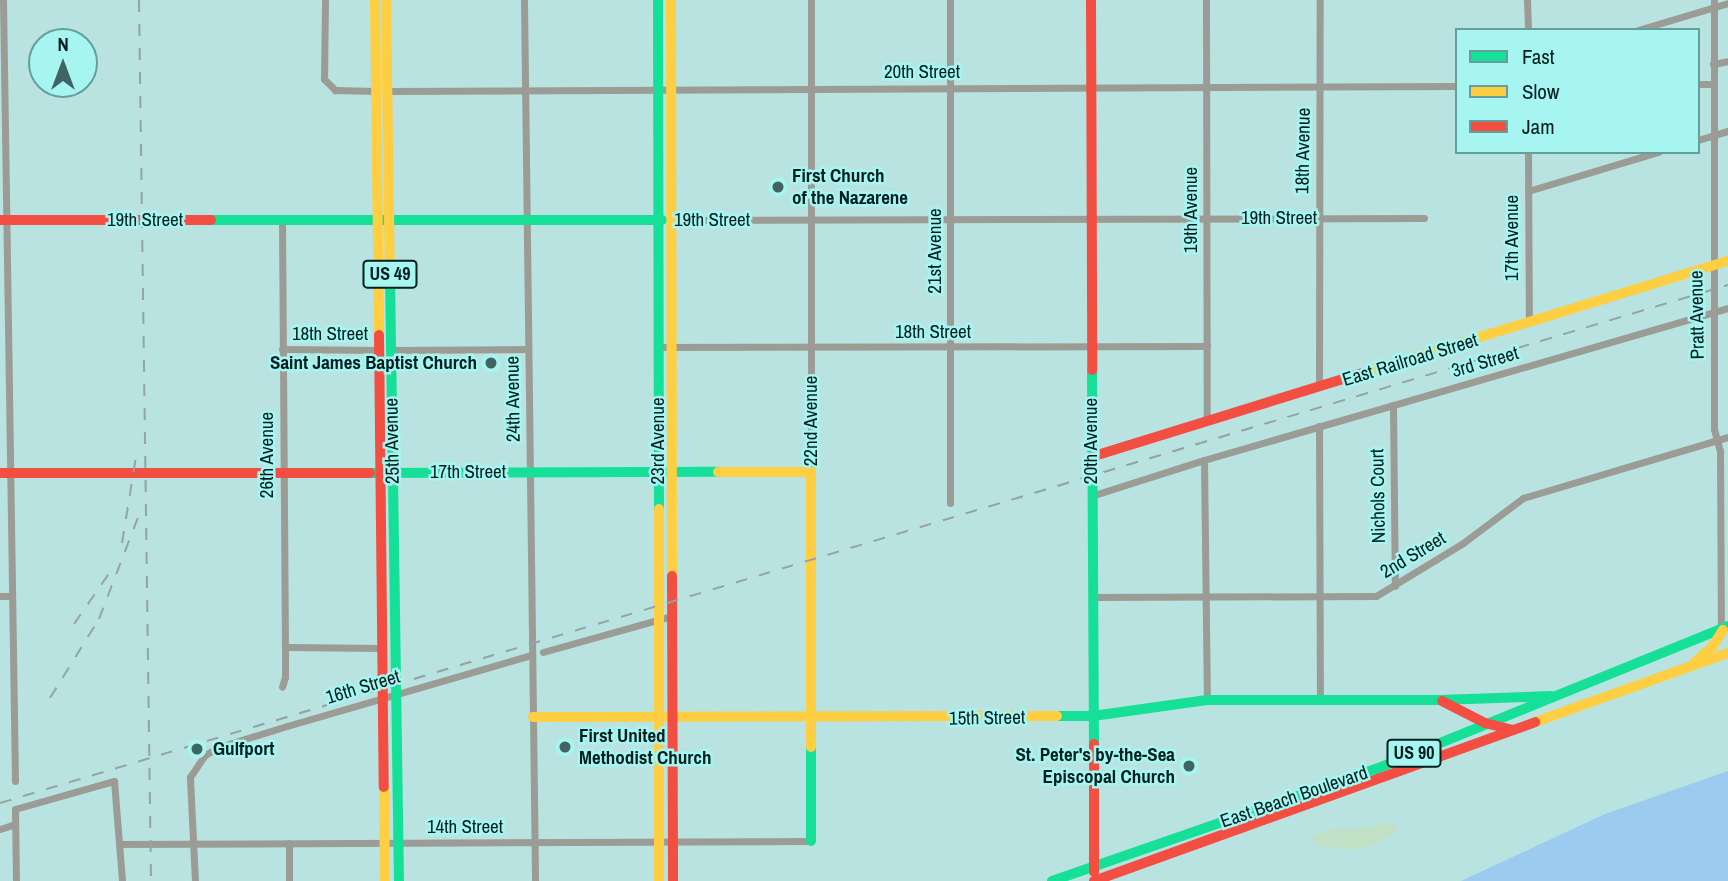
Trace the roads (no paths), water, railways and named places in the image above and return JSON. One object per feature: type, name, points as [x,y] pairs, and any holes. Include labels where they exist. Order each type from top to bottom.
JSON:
[{"type":"street","points":[[3,0],[5,473],[12,596],[15,781]]},
{"type":"street","name":"20th Street","points":[[325,0],[323,75],[328,86],[335,90],[1455,86]]},
{"type":"street","name":"25th Avenue","points":[[375,0],[382,91]]},
{"type":"street","name":"25th Avenue","points":[[385,881],[383,648],[386,472],[382,91],[386,0]]},
{"type":"street","name":"24th Avenue","points":[[524,0],[535,881]]},
{"type":"street","name":"23rd Avenue","points":[[658,0],[659,881]]},
{"type":"street","name":"23rd Avenue","points":[[671,0],[674,881]]},
{"type":"street","name":"22nd Avenue","points":[[811,0],[811,841]]},
{"type":"street","name":"21st Avenue","points":[[950,0],[950,503]]},
{"type":"street","name":"20th Avenue","points":[[1091,0],[1090,497],[1094,881]]},
{"type":"street","name":"19th Avenue","points":[[1206,0],[1207,420]]},
{"type":"street","name":"18th Avenue","points":[[1319,387],[1320,0]]},
{"type":"street","points":[[1527,0],[1528,28]]},
{"type":"street","points":[[1644,28],[1714,4],[1728,3]]},
{"type":"street","name":"Pratt Avenue","points":[[1714,4],[1714,429],[1720,451],[1726,629]]},
{"type":"street","points":[[1713,64],[1728,61]]},
{"type":"street","points":[[1700,83],[1713,83]]},
{"type":"street","points":[[1700,139],[1728,131]]},
{"type":"street","name":"17th Avenue","points":[[1528,154],[1529,323]]},
{"type":"street","points":[[1528,191],[1651,154]]},
{"type":"street","name":"19th Street","points":[[3,220],[282,222],[1424,218]]},
{"type":"street","name":"26th Avenue","points":[[282,222],[285,647],[285,677],[282,687]]},
{"type":"street","name":"East Railroad Street","points":[[1091,457],[1728,261]]},
{"type":"street","name":"3rd Street","points":[[1090,497],[1204,460],[1728,308]]},
{"type":"street","name":"18th Street","points":[[659,347],[1207,345]]},
{"type":"street","name":"18th Street","points":[[282,349],[528,349]]},
{"type":"street","name":"Nichols Court","points":[[1393,405],[1395,586]]},
{"type":"street","points":[[1320,426],[1320,699]]},
{"type":"street","name":"2nd Street","points":[[1091,597],[1376,596],[1463,543],[1523,498],[1728,437]]},
{"type":"street","points":[[1204,460],[1207,700]]},
{"type":"street","name":"25th Avenue","points":[[386,472],[396,693],[399,881]]},
{"type":"street","name":"17th Street","points":[[5,473],[811,472]]},
{"type":"street","points":[[0,596],[12,596]]},
{"type":"street","points":[[543,653],[672,616]]},
{"type":"street","points":[[1691,667],[1726,629]]},
{"type":"street","name":"East Beach Boulevard","points":[[1052,881],[1376,769],[1550,696],[1726,629]]},
{"type":"street","name":"16th Street","points":[[285,647],[383,648]]},
{"type":"street","name":"East Beach Boulevard","points":[[1094,881],[1728,653]]},
{"type":"street","name":"16th Street","points":[[192,844],[190,777],[205,755],[219,747],[531,655]]},
{"type":"street","name":"15th Street","points":[[533,717],[1093,716],[1207,700],[1439,700],[1550,696]]},
{"type":"street","name":"15th Street","points":[[1439,700],[1485,723],[1513,730]]},
{"type":"street","points":[[16,881],[15,809],[114,782],[122,881]]},
{"type":"street","points":[[659,795],[673,801]]},
{"type":"street","points":[[0,829],[15,824]]},
{"type":"street","name":"14th Street","points":[[119,844],[811,841]]},
{"type":"street","points":[[289,843],[289,881]]},
{"type":"street","points":[[192,844],[195,881]]},
{"type":"water","points":[[1728,771],[1728,881],[1461,881],[1605,814]]},
{"type":"railway","points":[[139,0],[151,881]]},
{"type":"railway","points":[[0,803],[1728,285]]},
{"type":"railway","points":[[122,543],[137,450]]},
{"type":"railway","points":[[50,698],[99,619],[140,512]]},
{"type":"railway","points":[[74,624],[110,572]]},
{"type":"place","name":"First Church of the Nazarene","points":[[778,187]]},
{"type":"place","name":"Saint James Baptist Church","points":[[491,363]]},
{"type":"place","name":"First United Methodist Church","points":[[565,747]]},
{"type":"place","name":"Gulfport","points":[[197,749]]},
{"type":"place","name":"St. Peter's by-the-Sea Episcopal Church","points":[[1189,766]]}]
